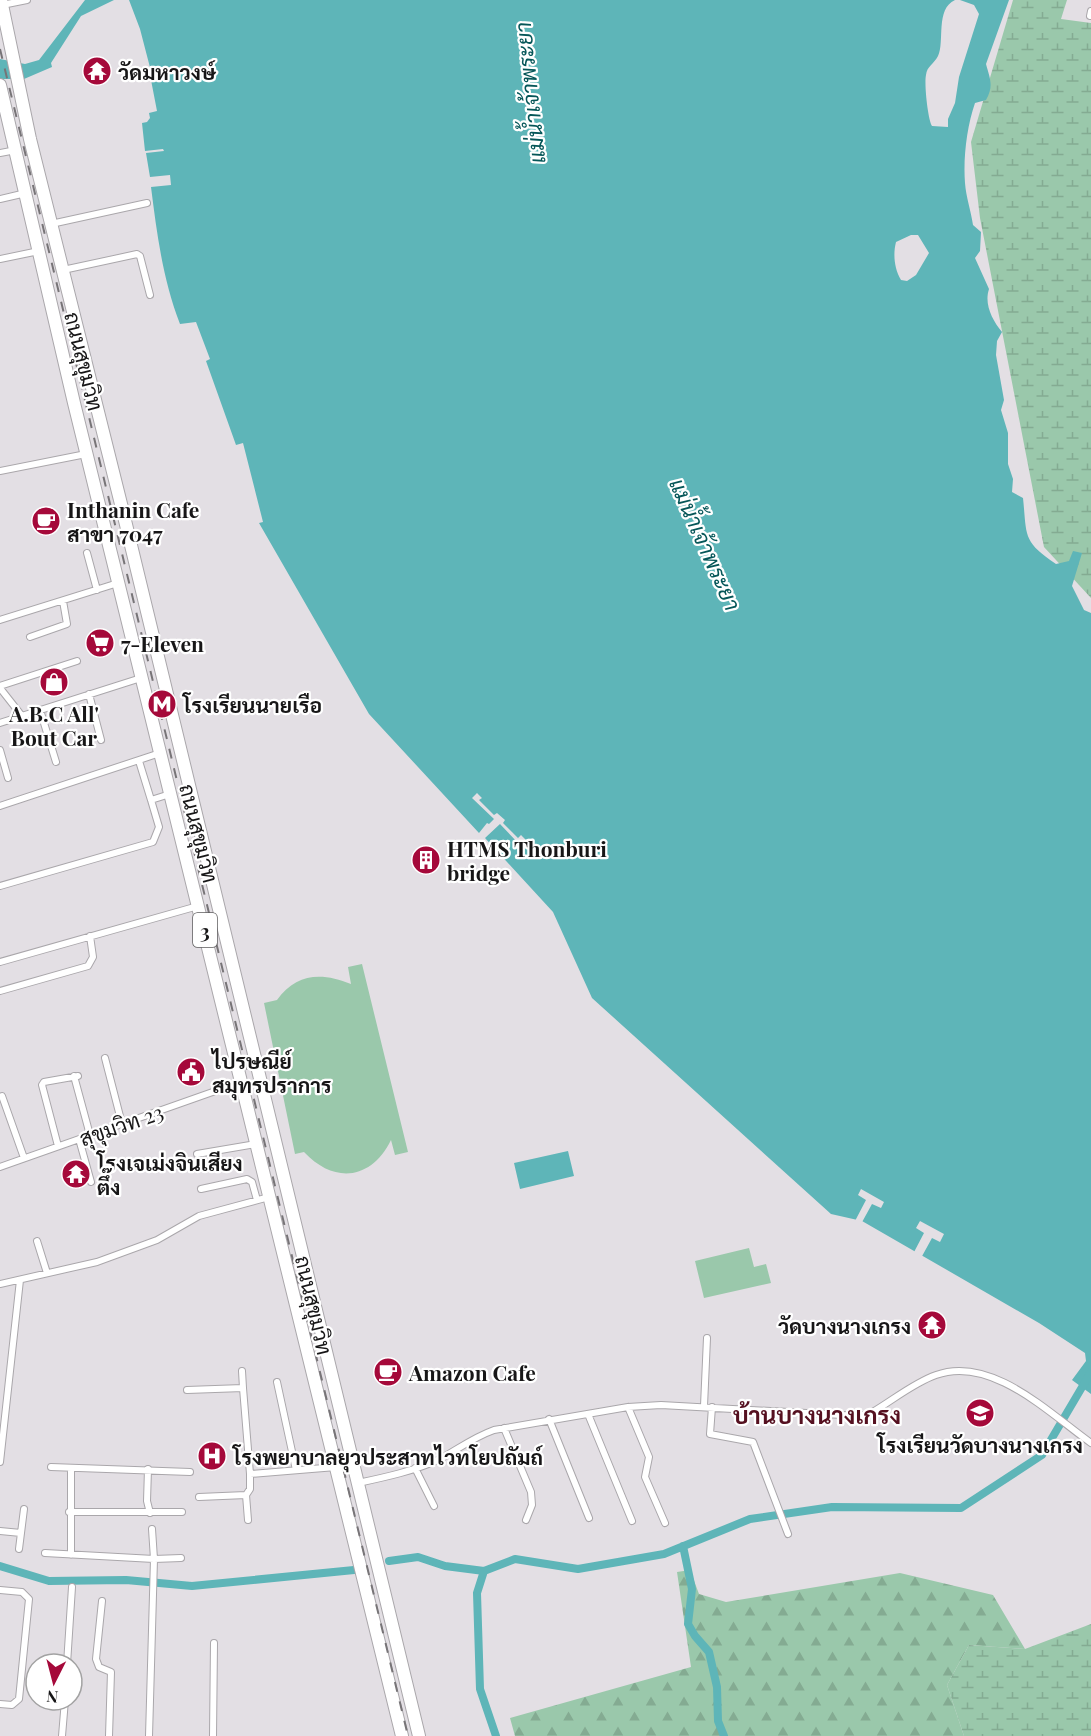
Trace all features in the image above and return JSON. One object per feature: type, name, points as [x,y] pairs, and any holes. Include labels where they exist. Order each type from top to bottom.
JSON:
[{"type":"highway","name":"ถนนสุขุมวิท","points":[[2,7],[26,123],[419,1736]]},
{"type":"highway","name":"ถนนสุขุมวิท","points":[[0,85],[118,583],[402,1736]]},
{"type":"highway","points":[[59,336],[78,332]]},
{"type":"highway","points":[[184,850],[200,837]]},
{"type":"highway","points":[[187,865],[208,866]]},
{"type":"street","points":[[2,7],[27,0]]},
{"type":"street","points":[[0,153],[16,150]]},
{"type":"street","points":[[0,200],[26,193]]},
{"type":"street","points":[[51,224],[147,203]]},
{"type":"street","points":[[0,259],[39,250]]},
{"type":"street","points":[[62,270],[136,254],[140,256],[150,295]]},
{"type":"street","points":[[0,471],[87,454]]},
{"type":"street","points":[[87,553],[97,590]]},
{"type":"street","points":[[1,617],[63,601],[118,583]]},
{"type":"street","points":[[30,637],[67,624],[63,601]]},
{"type":"street","points":[[22,716],[0,687],[77,661]]},
{"type":"street","points":[[0,723],[142,678]]},
{"type":"street","points":[[89,694],[101,740]]},
{"type":"street","points":[[40,710],[56,762]]},
{"type":"street","points":[[0,750],[8,778]]},
{"type":"street","points":[[0,806],[160,753]]},
{"type":"street","points":[[0,886],[153,842],[159,827],[139,761]]},
{"type":"street","points":[[152,800],[170,794]]},
{"type":"street","points":[[0,962],[199,906]]},
{"type":"street","points":[[0,991],[88,966],[93,957],[90,936]]},
{"type":"street","points":[[105,1058],[122,1124]]},
{"type":"street","points":[[58,1146],[42,1085],[44,1082],[76,1076],[90,1135]]},
{"type":"street","name":"สุขุมวิท 23","points":[[0,1167],[242,1082]]},
{"type":"street","points":[[2,1096],[24,1158]]},
{"type":"street","points":[[79,1139],[91,1182]]},
{"type":"street","points":[[197,1154],[257,1144]]},
{"type":"street","points":[[201,1189],[247,1179],[252,1182],[257,1200]]},
{"type":"street","points":[[0,1284],[97,1262],[157,1240],[199,1216],[270,1196]]},
{"type":"street","points":[[37,1241],[47,1274]]},
{"type":"street","points":[[0,1462],[20,1280]]},
{"type":"street","points":[[704,1406],[708,1338]]},
{"type":"street","points":[[358,1483],[438,1460],[479,1435],[549,1419],[628,1407],[704,1406],[860,1416],[872,1413],[932,1376],[955,1370],[969,1370],[1015,1388],[1091,1443]]},
{"type":"street","points":[[242,1371],[250,1474],[250,1489],[246,1495],[248,1520]]},
{"type":"street","points":[[277,1382],[296,1470]]},
{"type":"street","points":[[187,1390],[243,1388]]},
{"type":"street","points":[[628,1407],[649,1457],[645,1477],[665,1523]]},
{"type":"street","points":[[712,1407],[710,1434],[752,1440],[787,1532]]},
{"type":"street","points":[[588,1414],[632,1521]]},
{"type":"street","points":[[549,1419],[589,1518]]},
{"type":"street","points":[[504,1428],[531,1492],[532,1505],[526,1520]]},
{"type":"street","points":[[51,1467],[190,1472]]},
{"type":"street","points":[[250,1474],[337,1467]]},
{"type":"street","points":[[71,1468],[69,1512],[71,1555]]},
{"type":"street","points":[[415,1468],[434,1506]]},
{"type":"street","points":[[148,1469],[147,1501],[150,1513]]},
{"type":"street","points":[[199,1497],[246,1495]]},
{"type":"street","points":[[19,1549],[24,1509]]},
{"type":"street","points":[[69,1512],[182,1512]]},
{"type":"street","points":[[149,1736],[154,1559],[152,1529]]},
{"type":"street","points":[[0,1531],[21,1533]]},
{"type":"street","points":[[45,1553],[154,1559],[181,1558]]},
{"type":"street","points":[[68,1652],[72,1587]]},
{"type":"street","points":[[0,1590],[22,1592],[29,1599],[20,1699],[12,1705],[0,1704]]},
{"type":"street","points":[[102,1601],[96,1659],[99,1667],[111,1672],[109,1736]]},
{"type":"street","points":[[213,1736],[214,1643]]},
{"type":"street","points":[[62,1736],[63,1712]]},
{"type":"green space","points":[[1013,0],[1067,0],[1061,19],[1091,23],[1091,598],[1044,547],[980,218],[971,142]]},
{"type":"green space","points":[[362,964],[408,1152],[395,1155],[391,1140],[374,1163],[363,1170],[340,1173],[328,1170],[316,1163],[304,1152],[295,1154],[264,1003],[277,1000],[292,984],[310,977],[330,978],[351,984],[348,967]]},
{"type":"green space","points":[[749,1248],[754,1267],[766,1264],[771,1283],[704,1298],[695,1261]]},
{"type":"green space","points":[[690,1570],[699,1594],[726,1602],[900,1573],[993,1595],[1025,1649],[969,1645],[947,1685],[964,1736],[515,1736],[510,1718],[691,1667],[677,1572]]},
{"type":"green space","points":[[1091,1624],[1091,1736],[964,1736],[947,1685],[969,1645],[1025,1649]]},
{"type":"water","points":[[85,0],[114,0],[81,16],[51,63],[52,67],[24,79],[0,79],[0,59],[25,64],[39,60]]},
{"type":"water","name":"แม่น้ำเจ้าพระยา","points":[[129,0],[955,0],[945,11],[940,50],[928,69],[926,80],[928,110],[932,126],[948,127],[959,77],[979,14],[974,5],[960,0],[1009,0],[986,64],[990,91],[986,100],[975,103],[970,122],[965,153],[965,183],[973,225],[981,232],[980,251],[975,258],[989,289],[990,312],[1002,332],[997,341],[996,355],[1004,400],[1001,410],[1008,433],[1008,464],[1013,479],[1012,492],[1023,498],[1028,537],[1045,556],[1056,564],[1069,561],[1073,551],[1082,553],[1072,586],[1084,610],[1091,613],[1091,1394],[1072,1380],[1086,1361],[1085,1353],[1039,1323],[862,1221],[831,1214],[592,998],[553,912],[485,838],[500,824],[520,845],[526,840],[521,835],[518,838],[503,823],[505,820],[497,813],[494,815],[479,800],[482,798],[477,793],[472,798],[494,819],[489,824],[487,823],[479,833],[369,714],[259,523],[263,522],[243,443],[236,445],[206,361],[210,359],[196,322],[180,324],[174,307],[161,257],[151,187],[171,185],[170,175],[150,177],[146,153],[164,151],[163,149],[145,151],[142,123],[147,122],[150,118],[149,113],[157,111],[151,80],[153,79],[140,29]],"holes":[[[911,235],[918,235],[929,253],[916,275],[907,281],[901,280],[895,261],[896,242]]]},
{"type":"water","points":[[568,1151],[574,1176],[520,1189],[514,1163]]},
{"type":"pier","points":[[861,1189],[884,1202],[881,1208],[872,1204],[861,1224],[855,1221],[866,1200],[858,1195]]},
{"type":"pier","points":[[920,1221],[944,1234],[940,1242],[932,1238],[921,1258],[913,1254],[924,1233],[916,1228]]},
{"type":"waterway","points":[[496,1736],[480,1689],[477,1593],[484,1571],[515,1559],[578,1569],[664,1554],[750,1519],[832,1507],[961,1508],[1042,1455],[1091,1372]]},
{"type":"waterway","points":[[683,1546],[692,1589],[688,1624],[709,1652],[717,1687],[718,1721],[724,1736]]},
{"type":"waterway","points":[[389,1561],[418,1557],[445,1566],[484,1571]]},
{"type":"waterway","points":[[0,1566],[49,1581],[126,1580],[192,1586],[354,1570]]},
{"type":"railway","points":[[0,49],[408,1736]]},
{"type":"place","name":"วัดมหาวงษ์","points":[[97,71]]},
{"type":"place","name":"Inthanin Cafe สาขา 7047","points":[[46,521]]},
{"type":"place","name":"7-Eleven","points":[[100,643]]},
{"type":"place","name":"A.B.C All' Bout Car","points":[[54,682]]},
{"type":"place","name":"โรงเรียนนายเรือ","points":[[162,704]]},
{"type":"place","name":"HTMS Thonburi bridge","points":[[426,860]]},
{"type":"place","name":"ไปรษณีย์ สมุทรปราการ","points":[[191,1072]]},
{"type":"place","name":"โรงเจเม่งจินเสียง ตึ๊ง","points":[[76,1174]]},
{"type":"place","name":"วัดบางนางเกรง","points":[[932,1325]]},
{"type":"place","name":"Amazon Cafe","points":[[388,1372]]},
{"type":"place","name":"โรงเรียนวัดบางนางเกรง","points":[[980,1413]]},
{"type":"place","name":"โรงพยาบาลยุวประสาทไวทโยปถัมถ์","points":[[212,1456]]},
{"type":"district","name":"บ้านบางนางเกรง","points":[[817,1414]]}]
